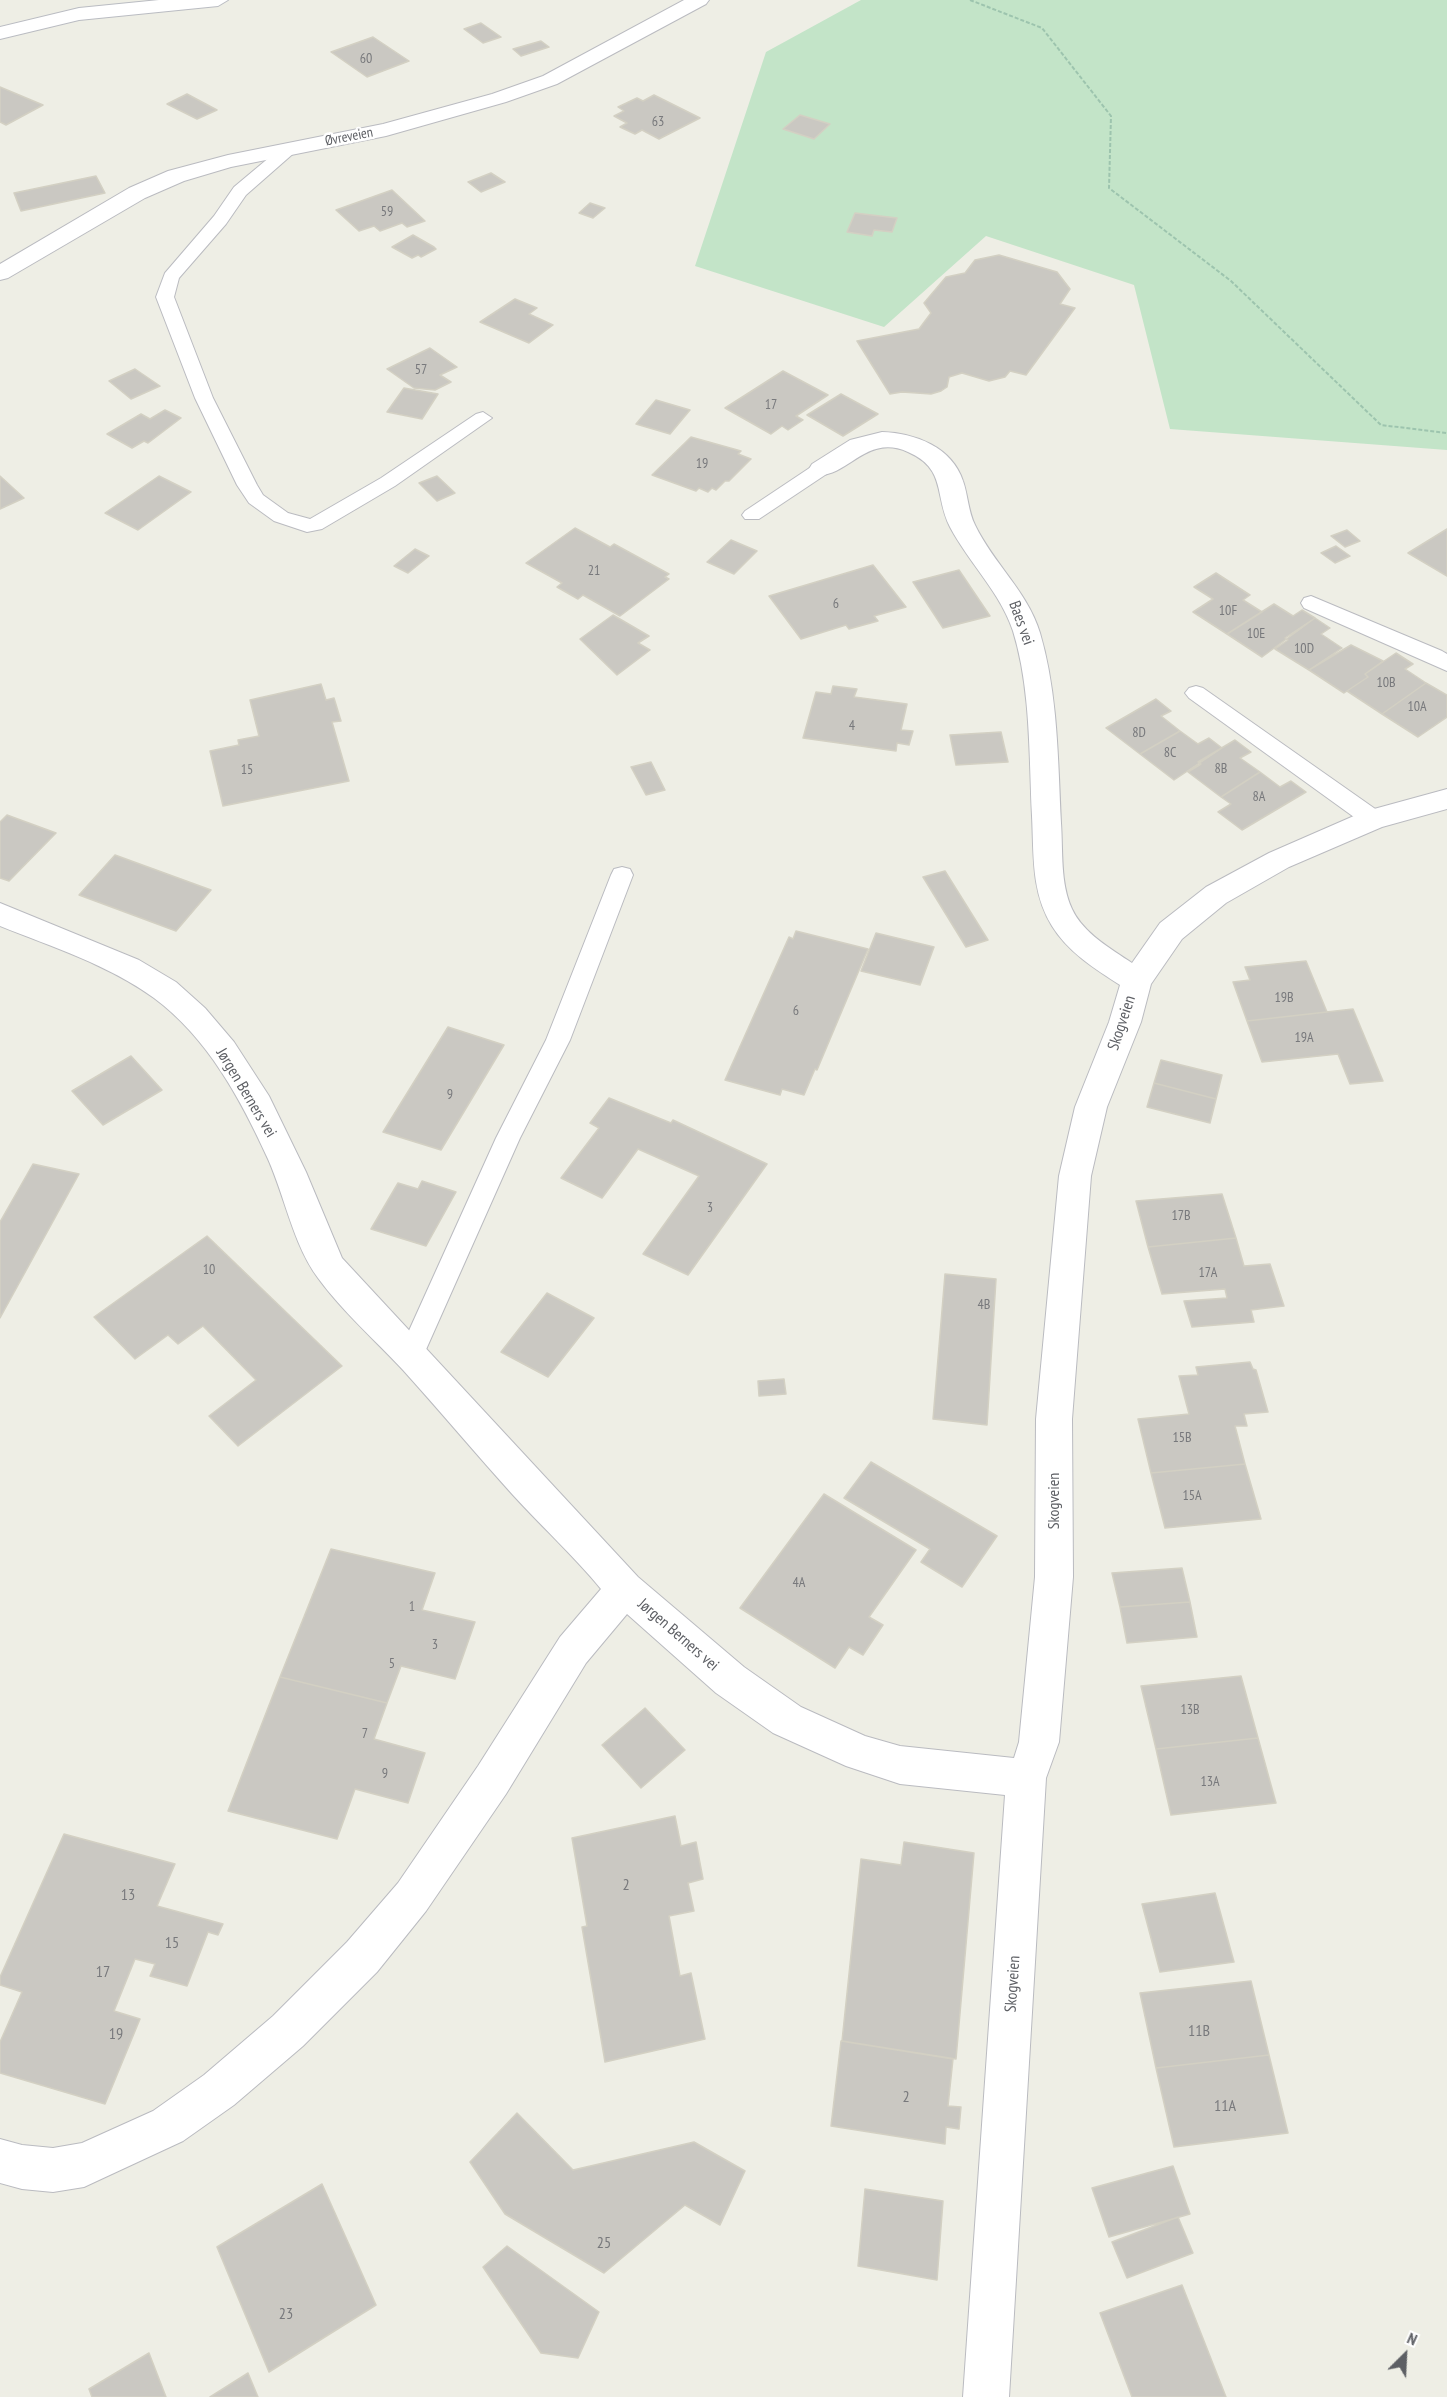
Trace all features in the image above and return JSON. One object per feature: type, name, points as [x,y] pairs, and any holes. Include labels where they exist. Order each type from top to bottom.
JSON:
[{"type":"street","points":[[0,33],[79,14],[218,0]]},
{"type":"street","name":"Øvreveien","points":[[0,273],[90,219],[159,183],[210,166],[430,119],[550,80],[699,0]]},
{"type":"street","name":"Baes vei","points":[[821,469],[860,445],[890,440],[921,447],[945,468],[962,523],[1013,598],[1022,616],[1031,650],[1043,760],[1051,882],[1056,907],[1071,931],[1089,949],[1136,981]]},
{"type":"street","name":"Skogveien","points":[[986,2397],[1026,1778],[1039,1742],[1054,1577],[1054,1419],[1075,1176],[1091,1107],[1125,1022],[1136,981],[1171,931],[1216,895],[1279,860],[1373,819],[1447,799]]},
{"type":"street","name":"Jørgen Berners vei","points":[[0,914],[104,958],[163,989],[194,1015],[227,1057],[266,1119],[296,1187],[318,1249],[330,1268],[526,1484],[625,1589],[730,1680],[787,1720],[860,1753],[900,1765],[1026,1778]]},
{"type":"street","points":[[0,2161],[22,2167],[53,2170],[84,2165],[168,2126],[219,2090],[288,2031],[363,1957],[412,1897],[492,1780],[573,1650],[625,1589]]},
{"type":"lane","points":[[289,149],[240,191],[220,220],[171,277],[165,297],[204,398],[256,499],[282,517],[307,526],[315,525],[388,482],[483,418]]},
{"type":"lane","name":"Baes vei","points":[[752,515],[821,469]]},
{"type":"lane","points":[[1311,603],[1435,656],[1447,664]]},
{"type":"lane","points":[[1196,693],[1373,819]]},
{"type":"lane","points":[[411,1355],[508,1138],[558,1040],[622,875]]},
{"type":"path","points":[[970,0],[1042,28],[1112,116],[1109,188],[1232,281],[1381,425],[1447,433]]},
{"type":"green space","points":[[861,0],[1447,0],[1447,450],[1170,429],[1134,285],[986,236],[884,327],[695,266],[766,52]]},
{"type":"building","points":[[481,23],[501,37],[483,43],[464,29]]},
{"type":"building","points":[[373,37],[409,61],[367,77],[331,52]]},
{"type":"building","points":[[541,41],[549,47],[521,56],[513,49]]},
{"type":"building","points":[[0,87],[43,105],[6,125],[0,122]]},
{"type":"building","points":[[187,94],[217,110],[197,119],[167,104]]},
{"type":"building","points":[[654,95],[700,118],[659,139],[642,130],[635,134],[620,127],[627,123],[614,116],[624,111],[618,107],[637,98],[643,101]]},
{"type":"building","points":[[800,115],[830,124],[814,139],[783,129]]},
{"type":"building","points":[[491,173],[505,182],[481,192],[468,182]]},
{"type":"building","points":[[96,176],[105,193],[21,211],[14,193]]},
{"type":"building","points":[[392,190],[425,221],[407,227],[402,223],[380,231],[374,226],[359,231],[336,210]]},
{"type":"building","points":[[590,203],[605,208],[593,218],[579,213]]},
{"type":"building","points":[[855,213],[897,218],[892,232],[874,230],[872,236],[847,232]]},
{"type":"building","points":[[413,235],[436,249],[421,257],[418,255],[412,258],[392,247]]},
{"type":"building","points":[[999,255],[1057,272],[1070,289],[1060,304],[1075,308],[1026,375],[1010,371],[1005,377],[989,381],[962,373],[949,377],[947,387],[931,394],[902,392],[890,394],[857,341],[919,329],[931,313],[924,303],[946,277],[965,273],[975,260]]},
{"type":"building","points":[[515,299],[537,308],[529,314],[553,325],[529,343],[480,322]]},
{"type":"building","points":[[430,348],[457,367],[440,375],[451,382],[435,390],[414,388],[387,369]]},
{"type":"building","points":[[135,369],[160,386],[131,399],[109,381]]},
{"type":"building","points":[[783,371],[828,395],[796,416],[803,420],[788,430],[782,426],[771,434],[725,408]]},
{"type":"building","points":[[404,388],[438,394],[422,419],[387,412]]},
{"type":"building","points":[[841,394],[878,414],[843,436],[807,415]]},
{"type":"building","points":[[656,400],[690,410],[670,434],[636,424]]},
{"type":"building","points":[[165,410],[181,418],[148,443],[144,441],[132,448],[107,434],[141,414],[150,419]]},
{"type":"building","points":[[691,437],[741,451],[738,454],[751,459],[729,481],[725,481],[716,490],[712,488],[708,492],[699,488],[696,491],[652,475]]},
{"type":"building","points":[[0,476],[24,498],[0,509]]},
{"type":"building","points":[[159,476],[191,492],[138,530],[105,513]]},
{"type":"building","points":[[437,476],[455,493],[437,501],[419,483]]},
{"type":"building","points":[[575,528],[610,547],[614,544],[669,574],[665,577],[669,579],[620,616],[583,595],[578,599],[557,587],[562,583],[526,563]]},
{"type":"building","points":[[1447,529],[1447,576],[1408,553]]},
{"type":"building","points":[[1347,530],[1360,541],[1345,547],[1331,536]]},
{"type":"building","points":[[731,540],[757,551],[734,574],[707,562]]},
{"type":"building","points":[[1336,546],[1350,556],[1335,563],[1321,553]]},
{"type":"building","points":[[415,549],[429,556],[408,573],[394,566]]},
{"type":"building","points":[[873,565],[906,607],[874,616],[878,621],[849,629],[846,625],[801,639],[769,596]]},
{"type":"building","points":[[959,570],[990,616],[943,628],[913,582]]},
{"type":"building","points":[[1216,573],[1250,595],[1243,600],[1262,612],[1227,634],[1193,612],[1213,599],[1194,587]]},
{"type":"building","points":[[1274,604],[1293,616],[1302,610],[1315,618],[1262,657],[1227,634]]},
{"type":"building","points":[[613,615],[649,636],[638,643],[650,650],[617,675],[580,639]]},
{"type":"building","points":[[1315,618],[1330,628],[1321,634],[1342,648],[1309,670],[1275,649],[1288,640],[1285,638]]},
{"type":"building","points":[[1351,645],[1383,661],[1365,674],[1368,677],[1344,693],[1309,670]]},
{"type":"building","points":[[1396,653],[1413,664],[1405,669],[1426,683],[1382,714],[1347,691],[1368,677],[1365,674]]},
{"type":"building","points":[[1426,683],[1447,695],[1447,717],[1418,737],[1382,714]]},
{"type":"building","points":[[321,684],[326,700],[334,698],[341,721],[332,722],[349,781],[223,806],[210,751],[239,745],[238,740],[259,736],[250,700]]},
{"type":"building","points":[[833,686],[857,689],[854,697],[907,704],[901,730],[913,731],[909,745],[897,743],[896,751],[803,738],[816,692],[831,694]]},
{"type":"building","points":[[1156,699],[1171,711],[1161,716],[1180,731],[1140,754],[1106,728]]},
{"type":"building","points":[[1180,731],[1198,744],[1209,738],[1222,748],[1174,780],[1140,754]]},
{"type":"building","points":[[1001,732],[1008,762],[956,765],[950,735]]},
{"type":"building","points":[[1235,740],[1251,752],[1240,758],[1260,772],[1221,797],[1188,772],[1201,764],[1198,762]]},
{"type":"building","points":[[651,762],[665,790],[646,795],[631,767]]},
{"type":"building","points":[[1260,772],[1280,787],[1291,781],[1306,792],[1242,830],[1218,812],[1231,804],[1221,797]]},
{"type":"building","points":[[7,815],[56,833],[9,881],[0,878],[0,822]]},
{"type":"building","points":[[115,855],[211,890],[176,931],[79,895]]},
{"type":"building","points":[[945,871],[988,940],[966,947],[923,877]]},
{"type":"building","points":[[796,931],[868,949],[817,1070],[815,1069],[804,1095],[782,1089],[780,1095],[725,1080],[789,937],[793,939]]},
{"type":"building","points":[[876,933],[934,947],[920,985],[861,971]]},
{"type":"building","points":[[1306,961],[1327,1012],[1247,1021],[1233,982],[1250,980],[1245,967]]},
{"type":"building","points":[[1353,1009],[1383,1081],[1350,1084],[1338,1054],[1262,1062],[1247,1021]]},
{"type":"building","points":[[448,1027],[504,1045],[441,1150],[383,1132]]},
{"type":"building","points":[[131,1056],[162,1090],[103,1125],[72,1091]]},
{"type":"building","points":[[1161,1060],[1222,1075],[1216,1099],[1154,1083]]},
{"type":"building","points":[[1154,1083],[1216,1099],[1210,1123],[1147,1107]]},
{"type":"building","points":[[609,1098],[671,1123],[673,1120],[767,1164],[688,1275],[643,1254],[699,1176],[638,1149],[602,1198],[561,1178],[599,1128],[590,1123]]},
{"type":"building","points":[[33,1164],[79,1174],[0,1318],[0,1222]]},
{"type":"building","points":[[422,1181],[456,1192],[426,1246],[371,1229],[398,1183],[418,1189]]},
{"type":"building","points":[[1222,1194],[1236,1238],[1148,1247],[1136,1201]]},
{"type":"building","points":[[207,1236],[342,1366],[238,1446],[209,1416],[256,1380],[203,1326],[178,1344],[168,1335],[135,1359],[94,1317]]},
{"type":"building","points":[[1236,1238],[1244,1266],[1270,1264],[1284,1306],[1251,1310],[1254,1322],[1192,1327],[1184,1301],[1227,1298],[1225,1289],[1162,1294],[1148,1247]]},
{"type":"building","points":[[945,1274],[996,1279],[987,1425],[933,1419]]},
{"type":"building","points":[[547,1293],[594,1318],[548,1377],[501,1352]]},
{"type":"building","points":[[1250,1362],[1256,1370],[1268,1412],[1244,1414],[1247,1426],[1235,1426],[1245,1464],[1151,1473],[1138,1419],[1189,1414],[1179,1376],[1198,1375],[1196,1367]]},
{"type":"building","points":[[784,1379],[786,1394],[759,1396],[758,1381]]},
{"type":"building","points":[[871,1462],[997,1536],[962,1587],[921,1562],[930,1549],[844,1498]]},
{"type":"building","points":[[1245,1464],[1261,1519],[1165,1528],[1151,1473]]},
{"type":"building","points":[[824,1494],[916,1550],[869,1617],[883,1625],[863,1655],[849,1647],[835,1668],[740,1608]]},
{"type":"building","points":[[331,1549],[435,1573],[422,1610],[475,1622],[455,1679],[401,1666],[387,1703],[280,1677]]},
{"type":"building","points":[[1182,1568],[1190,1602],[1120,1607],[1112,1573]]},
{"type":"building","points":[[1190,1602],[1197,1637],[1127,1643],[1120,1607]]},
{"type":"building","points":[[1241,1676],[1258,1738],[1156,1749],[1141,1686]]},
{"type":"building","points":[[280,1677],[387,1703],[374,1739],[425,1753],[408,1803],[355,1789],[337,1839],[228,1811]]},
{"type":"building","points":[[645,1708],[685,1750],[641,1788],[602,1745]]},
{"type":"building","points":[[1258,1738],[1276,1803],[1171,1815],[1156,1749]]},
{"type":"building","points":[[675,1816],[681,1846],[696,1842],[703,1879],[688,1883],[694,1911],[669,1916],[680,1976],[691,1973],[705,2039],[605,2062],[582,1927],[587,1926],[572,1838]]},
{"type":"building","points":[[64,1834],[175,1864],[157,1906],[223,1924],[218,1935],[208,1932],[187,1986],[150,1976],[155,1964],[135,1959],[114,2011],[140,2019],[105,2104],[0,2073],[0,2042],[22,1992],[0,1985],[0,1977]]},
{"type":"building","points":[[904,1842],[974,1853],[956,2059],[842,2041],[861,1859],[901,1865]]},
{"type":"building","points":[[1215,1893],[1234,1962],[1160,1972],[1142,1904]]},
{"type":"building","points":[[1251,1981],[1269,2055],[1156,2068],[1140,1993]]},
{"type":"building","points":[[841,2041],[953,2059],[948,2106],[961,2107],[959,2129],[946,2127],[945,2144],[831,2126]]},
{"type":"building","points":[[1269,2055],[1288,2133],[1174,2147],[1156,2068]]},
{"type":"building","points":[[517,2113],[573,2170],[694,2142],[745,2171],[720,2225],[685,2205],[604,2273],[505,2214],[470,2162]]},
{"type":"building","points":[[1173,2166],[1190,2214],[1109,2237],[1092,2188]]},
{"type":"building","points":[[322,2184],[376,2305],[269,2372],[217,2247]]},
{"type":"building","points":[[865,2189],[943,2201],[937,2280],[858,2266]]},
{"type":"building","points":[[1178,2217],[1193,2253],[1127,2278],[1112,2242]]},
{"type":"building","points":[[507,2246],[599,2312],[578,2358],[541,2353],[483,2267]]},
{"type":"building","points":[[1182,2285],[1226,2397],[1132,2397],[1100,2313]]},
{"type":"building","points":[[149,2353],[166,2397],[92,2397],[89,2389]]},
{"type":"building","points":[[248,2373],[258,2397],[210,2397]]}]
